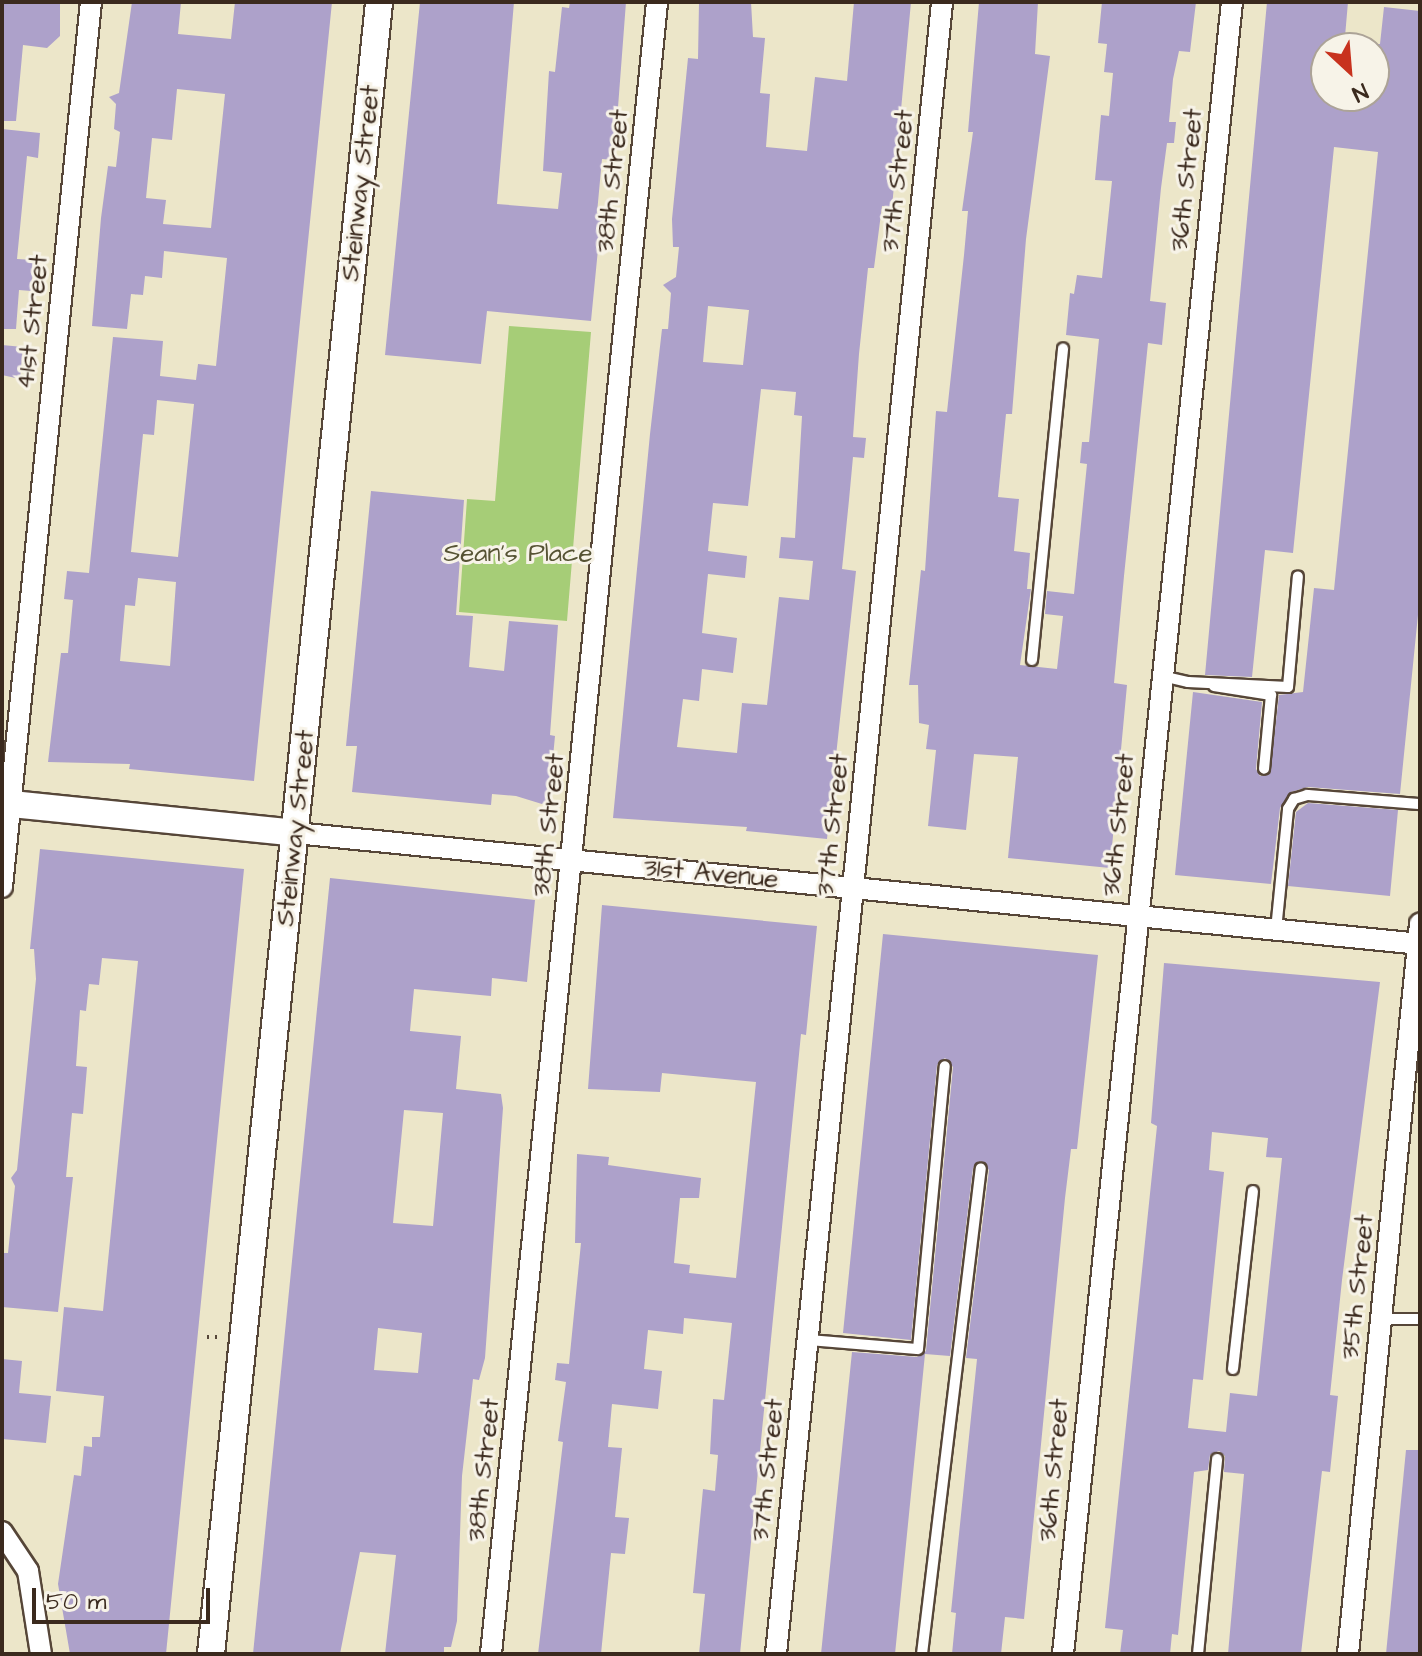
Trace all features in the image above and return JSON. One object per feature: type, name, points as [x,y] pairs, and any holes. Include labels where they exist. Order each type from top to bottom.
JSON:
[{"type":"street","name":"41st Street","points":[[2,887],[6,804],[91,2]]},
{"type":"street","name":"Steinway Street","points":[[211,1654],[379,2]]},
{"type":"street","name":"38th Street","points":[[491,1654],[657,2]]},
{"type":"street","name":"37th Street","points":[[776,1654],[942,2]]},
{"type":"street","name":"36th Street","points":[[1063,1654],[1159,675],[1232,2]]},
{"type":"street","name":"31st Avenue","points":[[6,804],[1276,930],[1419,937]]},
{"type":"street","name":"35th Street","points":[[1348,1654],[1419,937]]},
{"type":"street","points":[[2,1532],[28,1571],[41,1654]]},
{"type":"lane","points":[[1032,660],[1063,349]]},
{"type":"lane","points":[[1208,684],[1288,687],[1298,576]]},
{"type":"lane","points":[[1159,675],[1271,695],[1264,769]]},
{"type":"lane","points":[[1276,930],[1288,809],[1294,799],[1307,795],[1420,804]]},
{"type":"lane","points":[[808,1340],[918,1349],[945,1066]]},
{"type":"lane","points":[[922,1654],[981,1169]]},
{"type":"lane","points":[[1233,1369],[1253,1191]]},
{"type":"lane","points":[[1381,1319],[1420,1319]]},
{"type":"lane","points":[[1198,1654],[1217,1459]]},
{"type":"path","points":[[207,1337],[220,1337]]},
{"type":"green space","name":"Sean's Place","points":[[509,326],[591,332],[567,621],[459,612],[467,499],[495,501]]},
{"type":"building","points":[[2,2],[60,2],[60,36],[47,48],[23,45],[16,121],[2,121]]},
{"type":"building","points":[[132,2],[181,2],[178,34],[231,39],[235,2],[332,2],[254,781],[129,769],[130,764],[48,762],[61,653],[68,653],[73,600],[64,599],[67,571],[89,573],[113,337],[163,341],[160,376],[196,380],[198,364],[216,366],[227,258],[164,251],[162,278],[145,276],[143,295],[131,294],[127,329],[92,326],[108,166],[116,167],[120,132],[114,129],[116,104],[109,97],[119,93]],"holes":[[[177,89],[225,94],[211,228],[163,224],[166,200],[146,198],[152,138],[172,140]],[[157,400],[194,404],[178,557],[131,552],[143,434],[154,435]],[[138,578],[176,582],[170,666],[120,661],[125,605],[135,606]]]},
{"type":"building","points":[[420,2],[514,2],[497,204],[558,209],[562,173],[543,171],[549,71],[555,72],[562,7],[569,8],[570,2],[626,2],[614,160],[602,159],[597,213],[608,214],[605,240],[599,239],[591,321],[487,311],[481,364],[385,355]]},
{"type":"building","points":[[699,2],[751,2],[753,37],[765,38],[760,93],[770,94],[766,147],[807,151],[815,77],[847,81],[854,2],[911,2],[892,207],[882,206],[874,268],[868,268],[859,354],[853,437],[866,438],[864,458],[853,457],[842,569],[856,571],[827,839],[746,831],[747,827],[613,818],[650,434],[662,329],[668,329],[671,293],[663,285],[676,277],[679,247],[673,247],[672,219],[688,58],[698,59]],"holes":[[[708,306],[749,310],[743,365],[703,362]],[[761,389],[796,392],[794,415],[802,416],[795,538],[781,537],[779,558],[813,561],[809,600],[779,597],[767,705],[742,703],[737,753],[677,747],[683,699],[699,701],[702,669],[733,673],[737,638],[702,633],[708,574],[745,578],[747,556],[708,551],[713,503],[748,506]]]},
{"type":"building","points":[[979,2],[1038,2],[1035,54],[1050,56],[1026,239],[1012,414],[1006,414],[998,497],[1019,499],[1014,551],[1030,553],[1027,589],[1031,589],[1020,665],[1057,669],[1063,616],[1045,614],[1047,591],[1074,594],[1087,464],[1080,463],[1082,442],[1089,442],[1099,339],[1066,335],[1070,293],[1074,294],[1077,275],[1102,278],[1112,181],[1095,180],[1101,115],[1109,116],[1113,73],[1104,72],[1107,44],[1098,43],[1102,2],[1196,2],[1190,52],[1179,51],[1173,79],[1169,122],[1176,122],[1174,143],[1167,143],[1161,188],[1150,301],[1166,303],[1162,345],[1148,343],[1124,576],[1114,683],[1127,685],[1110,868],[1008,858],[1018,757],[974,754],[966,830],[928,826],[936,750],[926,749],[929,725],[919,723],[918,685],[909,685],[921,570],[925,571],[936,411],[947,412],[964,255],[968,211],[962,211],[973,132],[968,132]]},
{"type":"building","points":[[1267,2],[1348,2],[1345,32],[1310,32],[1310,112],[1390,112],[1390,32],[1381,32],[1384,7],[1420,11],[1420,595],[1400,794],[1308,787],[1291,792],[1280,808],[1271,884],[1175,875],[1193,692],[1262,702],[1256,769],[1260,776],[1270,774],[1279,695],[1303,692],[1314,588],[1334,590],[1378,152],[1334,147],[1293,553],[1265,550],[1252,677],[1205,675]]},
{"type":"building","points":[[2,129],[40,133],[38,158],[27,156],[17,259],[34,260],[31,291],[19,290],[16,329],[2,329]]},
{"type":"building","points":[[2,345],[23,347],[20,379],[2,375]]},
{"type":"building","points":[[371,491],[464,500],[456,615],[473,616],[469,667],[504,671],[509,621],[558,625],[550,735],[555,736],[549,799],[542,804],[516,796],[492,794],[491,805],[352,792],[357,746],[346,746]]},
{"type":"building","points":[[1308,803],[1398,810],[1390,896],[1288,886],[1296,812]]},
{"type":"building","points":[[40,849],[244,869],[166,1654],[70,1654],[58,1584],[74,1475],[81,1476],[84,1446],[92,1447],[92,1437],[100,1437],[104,1396],[56,1391],[64,1307],[103,1311],[138,961],[102,958],[99,985],[89,984],[86,1011],[80,1010],[76,1066],[87,1067],[83,1114],[72,1113],[66,1177],[73,1177],[58,1312],[2,1307],[2,1253],[8,1253],[15,1186],[11,1178],[17,1170],[36,979],[34,949],[30,949]]},
{"type":"building","points":[[330,878],[535,900],[527,982],[492,978],[491,996],[414,989],[410,1031],[461,1036],[456,1089],[501,1094],[503,1108],[485,1358],[479,1380],[473,1379],[462,1476],[457,1621],[451,1647],[444,1647],[444,1654],[385,1654],[396,1555],[360,1552],[340,1654],[253,1654]],"holes":[[[404,1110],[443,1113],[433,1226],[393,1223]],[[378,1328],[422,1333],[418,1373],[374,1370]]]},
{"type":"building","points":[[602,905],[817,926],[806,1035],[801,1034],[740,1654],[699,1654],[705,1594],[693,1593],[703,1489],[715,1491],[718,1455],[710,1454],[713,1399],[724,1400],[732,1323],[684,1318],[683,1334],[648,1330],[644,1369],[662,1371],[658,1409],[612,1404],[608,1447],[622,1448],[615,1517],[629,1518],[625,1554],[611,1553],[601,1654],[538,1654],[563,1442],[558,1441],[566,1382],[555,1380],[557,1363],[569,1364],[581,1243],[575,1243],[577,1154],[609,1157],[608,1165],[701,1178],[699,1198],[680,1198],[674,1263],[690,1265],[689,1273],[736,1278],[756,1082],[662,1073],[660,1092],[588,1089]]},
{"type":"building","points":[[883,934],[1098,955],[1077,1149],[1071,1149],[1065,1198],[1024,1619],[1005,1617],[1001,1654],[952,1654],[956,1613],[951,1612],[977,1359],[966,1358],[989,1170],[981,1161],[973,1168],[950,1356],[925,1354],[895,1654],[821,1654],[852,1352],[917,1357],[926,1351],[953,1067],[945,1058],[937,1065],[911,1340],[843,1333]]},
{"type":"building","points":[[1164,963],[1380,982],[1330,1395],[1338,1396],[1330,1472],[1322,1471],[1301,1654],[1228,1654],[1244,1474],[1224,1472],[1225,1456],[1219,1451],[1210,1455],[1208,1470],[1194,1472],[1178,1635],[1172,1634],[1170,1654],[1120,1654],[1123,1630],[1105,1628],[1157,1126],[1151,1123]],"holes":[[[1212,1132],[1268,1138],[1266,1157],[1282,1158],[1257,1396],[1230,1393],[1226,1432],[1188,1428],[1193,1379],[1203,1380],[1224,1172],[1209,1170]]]},
{"type":"building","points":[[2,1359],[22,1361],[19,1393],[51,1396],[46,1443],[2,1439]]},
{"type":"building","points":[[1406,1450],[1420,1450],[1420,1654],[1386,1654]]}]
